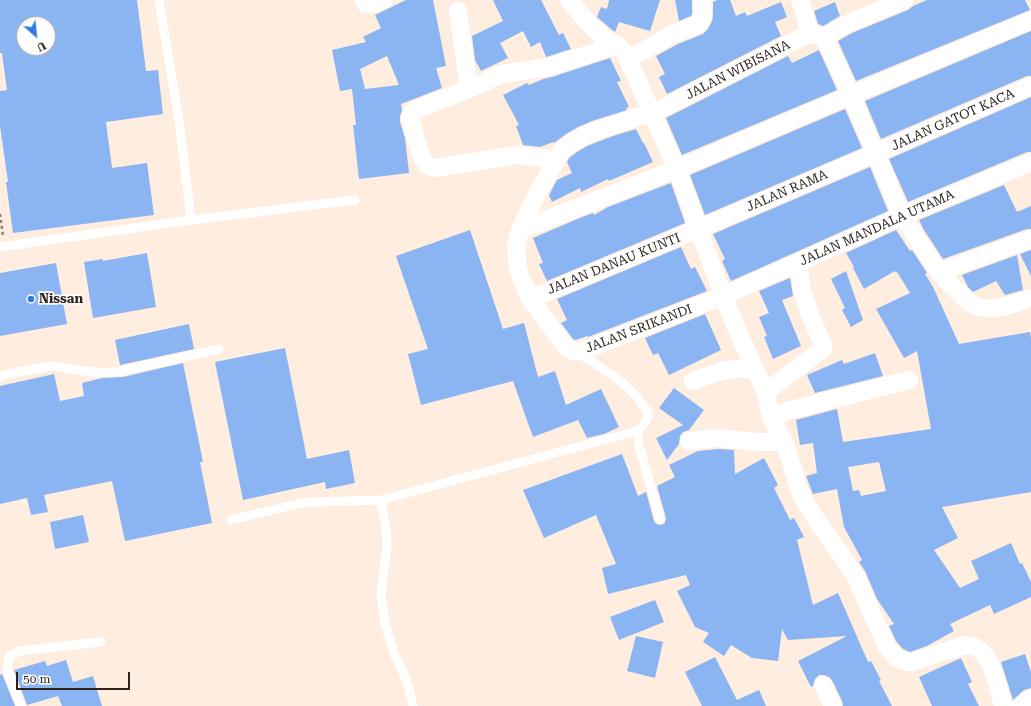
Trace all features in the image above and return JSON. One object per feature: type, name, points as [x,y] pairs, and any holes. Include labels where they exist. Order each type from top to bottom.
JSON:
[{"type":"street","points":[[364,0],[366,4],[384,0]]},
{"type":"street","points":[[570,0],[591,26],[622,51],[653,112],[677,169],[723,296],[744,346],[766,392],[771,418],[784,442],[797,484],[804,500],[816,519],[855,575],[887,647],[897,658],[906,662],[912,662],[965,645],[974,647],[983,654],[990,665],[1004,706]]},
{"type":"street","points":[[556,160],[517,156],[435,168],[431,167],[422,158],[410,119],[411,114],[415,110],[469,89],[502,74],[549,67],[622,51],[638,54],[673,34],[699,24],[703,16],[702,0]]},
{"type":"street","points":[[800,0],[817,35],[851,94],[902,216],[939,272],[968,302],[977,307],[989,309],[1031,298]]},
{"type":"street","name":"JALAN WIBISANA","points":[[556,160],[561,151],[568,145],[590,133],[653,112],[817,35],[904,0]]},
{"type":"street","points":[[458,11],[469,89]]},
{"type":"street","points":[[520,230],[677,169],[851,94],[1031,20]]},
{"type":"street","name":"JALAN GATOT KACA","points":[[876,154],[1031,86]]},
{"type":"street","name":"JALAN RAMA","points":[[698,229],[876,154]]},
{"type":"street","name":"JALAN SRIKANDI","points":[[556,160],[535,198],[520,230],[516,246],[518,268],[530,299],[566,347],[572,351],[582,351],[723,296]]},
{"type":"street","name":"JALAN MANDALA UTAMA","points":[[723,296],[902,216],[1031,162]]},
{"type":"street","name":"JALAN DANAU KUNTI","points":[[530,299],[698,229]]},
{"type":"street","points":[[939,272],[1031,239]]},
{"type":"street","points":[[766,392],[823,348],[802,290],[798,263]]},
{"type":"street","points":[[693,381],[734,368],[750,369],[757,372]]},
{"type":"street","points":[[771,418],[787,411],[909,380]]},
{"type":"street","points":[[689,441],[718,438],[757,442],[784,442]]},
{"type":"street","points":[[823,685],[833,706]]},
{"type":"street","points":[[1021,706],[1031,698]]},
{"type":"lane","points":[[159,0],[179,120],[191,220]]},
{"type":"lane","points":[[2,246],[191,220],[355,200]]},
{"type":"lane","points":[[0,377],[8,374],[52,366],[91,372],[111,373],[219,348]]},
{"type":"lane","points":[[231,520],[297,504],[312,502],[381,500],[637,431],[647,420],[648,416],[646,409],[640,400],[621,382],[576,351]]},
{"type":"lane","points":[[637,431],[639,445],[660,519]]},
{"type":"lane","points":[[381,500],[386,528],[387,547],[381,594],[385,623],[395,656],[409,688],[413,706]]},
{"type":"lane","points":[[21,706],[7,669],[9,658],[19,651],[101,642]]},
{"type":"path","points":[[0,214],[2,246]]},
{"type":"building","points":[[0,0],[137,0],[146,71],[158,70],[163,114],[106,122],[112,168],[147,163],[154,215],[13,233],[0,126],[0,91],[7,90],[2,53],[0,53]]},
{"type":"building","points":[[406,0],[433,0],[446,66],[436,68],[442,88],[401,104],[402,110],[400,122],[405,138],[409,173],[359,179],[353,125],[356,125],[352,89],[340,91],[332,50],[366,42],[363,37],[381,28],[375,15]],"holes":[[[387,56],[399,85],[365,89],[360,69]]]},
{"type":"building","points":[[493,0],[541,0],[559,35],[563,33],[571,49],[546,57],[540,42],[531,47],[523,31],[500,43],[508,58],[481,71],[475,60],[472,36],[503,21]]},
{"type":"building","points":[[609,0],[660,0],[650,31],[619,22],[615,32],[611,29],[597,17],[601,7],[607,9]]},
{"type":"building","points":[[675,0],[692,0],[691,16],[679,21]]},
{"type":"building","points":[[717,0],[730,0],[736,16],[745,12],[747,16],[781,2],[787,17],[775,22],[781,36],[667,94],[659,77],[665,74],[656,56],[678,44],[703,34],[708,29],[712,21],[713,2]]},
{"type":"building","points":[[927,0],[1025,0],[1030,10],[856,81],[838,41],[852,33],[908,10],[913,6]]},
{"type":"building","points":[[835,2],[840,16],[823,26],[818,24],[814,11]]},
{"type":"building","points":[[1031,31],[1031,76],[1027,76],[881,139],[865,101]]},
{"type":"building","points":[[819,50],[837,90],[682,155],[666,118],[788,56],[792,63]]},
{"type":"building","points":[[610,58],[621,81],[617,82],[629,107],[626,108],[627,110],[578,127],[554,143],[553,142],[540,147],[523,145],[516,126],[519,125],[503,95],[527,83],[529,85],[543,79]]},
{"type":"building","points":[[1031,97],[1031,152],[1027,152],[908,202],[889,159]]},
{"type":"building","points":[[845,109],[862,148],[705,215],[690,175]]},
{"type":"building","points":[[636,129],[653,162],[609,181],[608,179],[581,192],[580,188],[552,202],[549,195],[557,180],[572,173],[567,162],[569,158],[587,146]]},
{"type":"building","points":[[870,167],[888,211],[731,281],[722,261],[725,259],[713,234]]},
{"type":"building","points":[[671,183],[685,223],[547,281],[539,264],[543,263],[533,238],[582,217],[593,213],[594,215],[608,207]]},
{"type":"building","points":[[1004,185],[1017,212],[1031,206],[1031,229],[1027,229],[943,259],[919,220]]},
{"type":"building","points":[[470,230],[503,329],[524,323],[538,377],[555,371],[566,405],[601,389],[619,427],[604,434],[587,438],[578,420],[533,437],[513,381],[421,405],[408,354],[428,349],[396,256]]},
{"type":"building","points":[[896,230],[910,251],[912,250],[927,273],[925,274],[933,287],[959,344],[1030,332],[1031,338],[1031,492],[942,507],[958,538],[934,550],[960,588],[979,579],[971,561],[1011,543],[1020,564],[1022,563],[1031,582],[1031,597],[994,614],[990,605],[950,624],[954,631],[927,646],[910,652],[903,649],[896,641],[889,626],[894,624],[877,599],[865,571],[859,562],[862,560],[844,527],[837,489],[813,494],[806,476],[817,473],[813,443],[800,445],[796,420],[837,409],[843,442],[931,429],[917,351],[904,358],[876,309],[910,293],[895,271],[864,289],[846,253]],"holes":[[[879,462],[886,491],[861,496],[859,490],[853,491],[848,467]]]},
{"type":"building","points":[[681,247],[691,269],[695,267],[707,291],[588,337],[587,336],[576,340],[573,339],[561,323],[567,320],[557,299]]},
{"type":"building","points":[[1031,250],[1031,276],[1020,254]]},
{"type":"building","points":[[147,253],[156,307],[93,318],[84,262],[103,259],[103,261]]},
{"type":"building","points":[[1017,255],[1023,290],[1005,295],[996,281],[973,292],[968,287],[962,275]]},
{"type":"building","name":"Nissan","points":[[56,263],[67,324],[0,336],[0,273]]},
{"type":"building","points":[[846,271],[863,320],[851,327],[842,310],[845,308],[831,279]]},
{"type":"building","points":[[790,278],[793,296],[782,300],[801,346],[773,359],[764,337],[767,336],[759,317],[769,313],[759,291]]},
{"type":"building","points":[[705,314],[721,350],[669,375],[658,353],[653,355],[645,338]]},
{"type":"building","points":[[189,324],[194,349],[120,365],[115,340]]},
{"type":"building","points":[[285,348],[307,459],[349,450],[355,483],[326,489],[325,482],[243,500],[215,362]]},
{"type":"building","points":[[875,353],[883,376],[815,393],[807,375],[842,360],[844,364]]},
{"type":"building","points":[[183,363],[203,462],[200,462],[212,523],[125,541],[112,481],[44,495],[48,512],[31,515],[27,498],[0,504],[0,386],[54,374],[60,401],[84,396],[82,383],[102,378],[123,377]]},
{"type":"building","points":[[674,388],[704,410],[689,430],[683,432],[680,436],[679,444],[667,460],[656,438],[683,425],[659,408]]},
{"type":"building","points":[[718,449],[734,450],[735,474],[764,458],[778,485],[774,488],[790,520],[794,518],[804,537],[797,540],[813,605],[838,593],[868,662],[871,661],[881,680],[879,681],[892,706],[843,706],[832,680],[824,675],[819,675],[811,687],[798,661],[847,636],[788,640],[782,629],[778,661],[752,658],[731,645],[724,656],[703,642],[709,633],[695,627],[677,591],[690,585],[686,575],[608,594],[602,568],[616,564],[596,515],[544,538],[523,490],[622,454],[638,496],[646,492],[654,521],[656,524],[661,525],[665,523],[666,518],[657,486],[675,477],[669,465],[698,451]]},
{"type":"building","points":[[83,515],[89,542],[55,549],[50,522]]},
{"type":"building","points":[[655,600],[664,622],[619,640],[610,617]]},
{"type":"building","points":[[636,636],[663,642],[655,678],[627,671]]},
{"type":"building","points":[[1025,654],[1031,672],[1031,688],[1024,690],[1013,700],[1001,662]]},
{"type":"building","points":[[715,657],[737,700],[759,690],[766,706],[702,706],[685,672]]},
{"type":"building","points":[[961,658],[972,682],[968,684],[979,706],[932,706],[919,677]]},
{"type":"building","points":[[66,660],[73,682],[93,676],[102,706],[62,706],[58,696],[27,705],[14,670],[45,661],[47,666]]},
{"type":"building","points":[[2,674],[15,706],[0,706],[0,675]]},
{"type":"place","name":"Nissan","points":[[31,299]]}]
